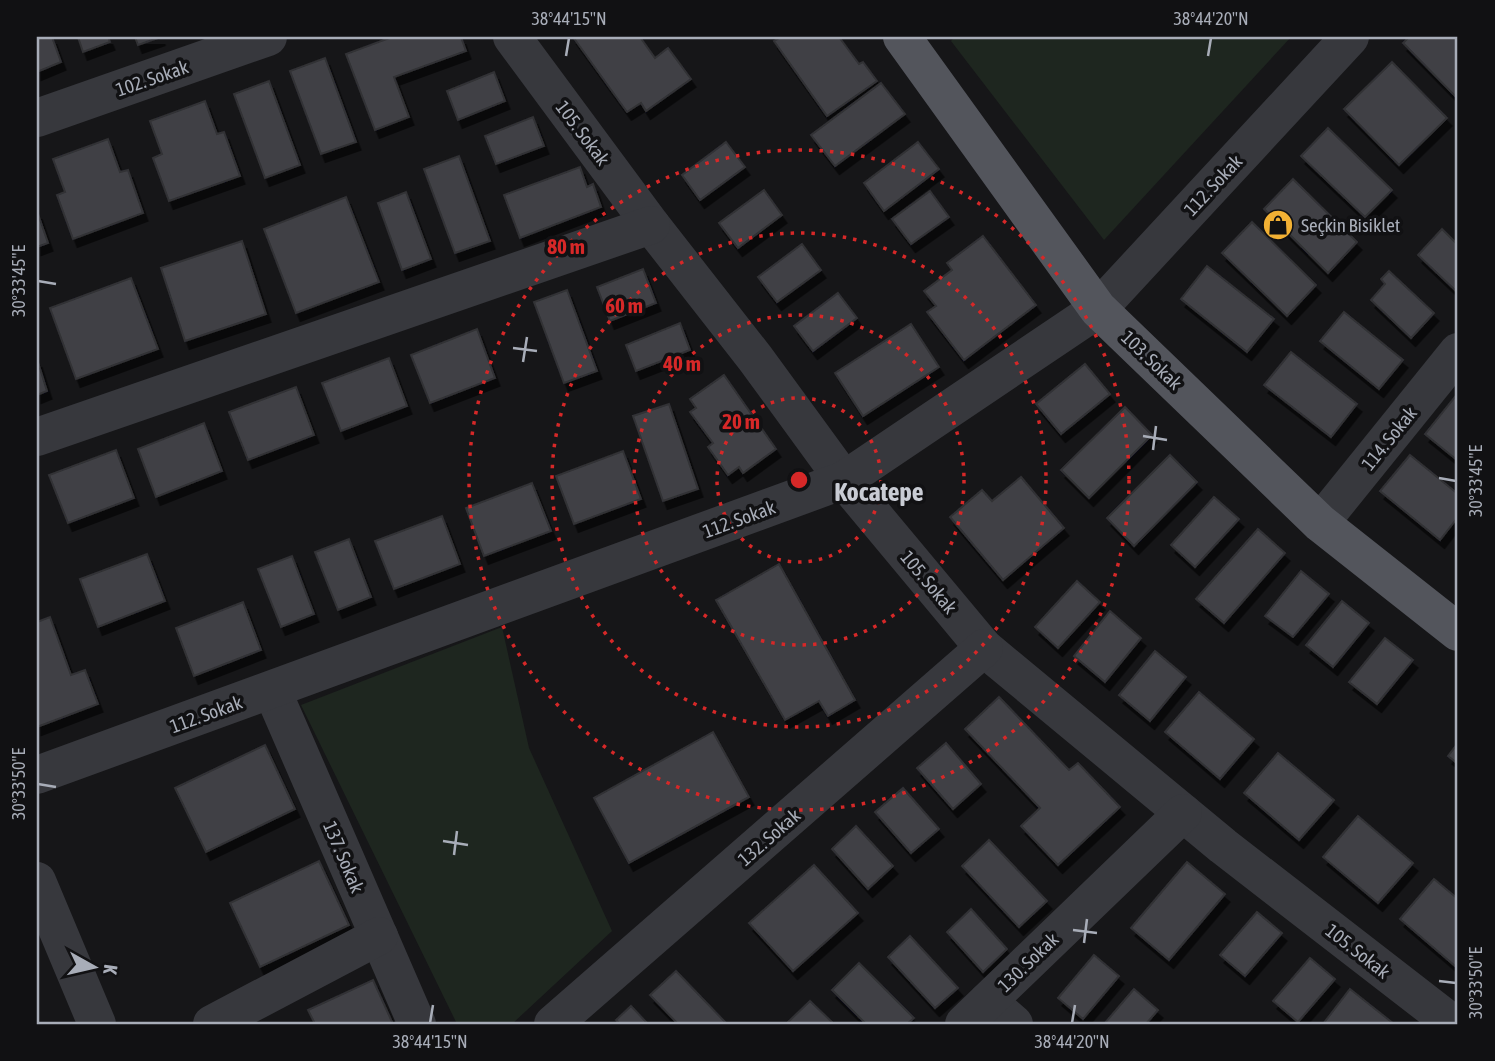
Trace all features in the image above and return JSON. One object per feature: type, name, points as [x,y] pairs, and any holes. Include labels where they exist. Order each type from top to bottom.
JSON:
[{"type":"main road","name":"103. Sokak","points":[[902,37],[1098,309],[1320,523],[1458,632]]},
{"type":"street","name":"102. Sokak","points":[[37,118],[268,37]]},
{"type":"street","name":"105. Sokak","points":[[512,37],[844,480],[984,648],[1183,813],[1453,1024]]},
{"type":"street","name":"112. Sokak","points":[[37,775],[844,480],[1098,309],[1350,37]]},
{"type":"street","points":[[37,437],[651,225]]},
{"type":"street","name":"114. Sokak","points":[[1320,523],[1458,352]]},
{"type":"street","name":"132. Sokak","points":[[553,1024],[984,648]]},
{"type":"street","name":"137. Sokak","points":[[272,690],[417,1024]]},
{"type":"street","name":"130. Sokak","points":[[989,1017],[1183,813]]},
{"type":"street","points":[[37,881],[97,1024]]},
{"type":"street","points":[[212,1024],[379,936]]},
{"type":"shaded area","points":[[955,37],[1291,37],[1104,240],[951,41]]},
{"type":"shaded area","points":[[502,627],[529,748],[612,931],[512,1024],[457,1024],[301,705]]},
{"type":"building","points":[[37,37],[52,37],[61,62],[37,72]]},
{"type":"building","points":[[78,37],[108,37],[110,42],[83,52]]},
{"type":"building","points":[[135,37],[161,37],[138,45]]},
{"type":"building","points":[[392,37],[461,37],[466,51],[394,77],[409,117],[375,130],[346,54]]},
{"type":"building","points":[[573,37],[640,37],[655,58],[668,48],[691,79],[646,111],[641,103],[627,112]]},
{"type":"building","points":[[781,37],[839,37],[859,64],[863,62],[877,81],[827,116],[774,41]]},
{"type":"building","points":[[1409,37],[1458,37],[1458,99],[1403,43]]},
{"type":"building","points":[[325,58],[356,142],[321,154],[290,71]]},
{"type":"building","points":[[1392,62],[1447,118],[1399,165],[1344,109]]},
{"type":"building","points":[[494,72],[505,101],[458,120],[447,91]]},
{"type":"building","points":[[269,81],[300,165],[265,178],[234,94]]},
{"type":"building","points":[[881,83],[905,114],[835,166],[811,135]]},
{"type":"building","points":[[205,101],[217,134],[224,132],[240,176],[169,201],[153,158],[162,154],[150,121]]},
{"type":"building","points":[[533,117],[544,146],[496,164],[485,136]]},
{"type":"building","points":[[1328,128],[1392,190],[1365,217],[1301,156]]},
{"type":"building","points":[[108,139],[120,172],[128,170],[143,213],[73,239],[57,195],[65,192],[53,159]]},
{"type":"building","points":[[726,142],[745,167],[700,200],[682,175]]},
{"type":"building","points":[[918,142],[939,169],[884,211],[864,183]]},
{"type":"building","points":[[459,156],[490,241],[455,253],[424,169]]},
{"type":"building","points":[[580,167],[587,187],[593,184],[601,207],[520,238],[504,195]]},
{"type":"building","points":[[1293,179],[1357,242],[1328,273],[1264,209]]},
{"type":"building","points":[[764,190],[782,215],[738,248],[719,223]]},
{"type":"building","points":[[930,191],[949,217],[911,244],[892,219]]},
{"type":"building","points":[[406,192],[431,259],[402,270],[378,203]]},
{"type":"building","points":[[346,197],[379,282],[296,313],[264,229]]},
{"type":"building","points":[[37,211],[48,243],[37,247]]},
{"type":"building","points":[[1252,222],[1316,285],[1287,316],[1222,253]]},
{"type":"building","points":[[1442,229],[1458,245],[1457,292],[1418,255]]},
{"type":"building","points":[[983,236],[1036,305],[964,360],[927,312],[936,306],[924,291],[952,270],[947,263]]},
{"type":"building","points":[[242,241],[266,314],[185,341],[161,268]]},
{"type":"building","points":[[802,244],[821,270],[777,302],[758,277]]},
{"type":"building","points":[[1207,266],[1274,319],[1247,352],[1181,299]]},
{"type":"building","points":[[643,269],[656,303],[610,321],[597,287]]},
{"type":"building","points":[[1389,271],[1434,313],[1411,338],[1371,300],[1385,284],[1381,279]]},
{"type":"building","points":[[131,278],[158,349],[76,379],[50,308]]},
{"type":"building","points":[[567,290],[597,371],[564,383],[534,302]]},
{"type":"building","points":[[838,293],[857,318],[813,351],[794,326]]},
{"type":"building","points":[[1344,312],[1403,360],[1379,389],[1320,341]]},
{"type":"building","points":[[680,323],[690,350],[636,371],[626,345]]},
{"type":"building","points":[[911,324],[939,367],[863,416],[835,373]]},
{"type":"building","points":[[477,329],[495,378],[430,403],[411,355]]},
{"type":"building","points":[[1291,352],[1357,404],[1331,437],[1264,385]]},
{"type":"building","points":[[389,358],[407,406],[341,431],[322,383]]},
{"type":"building","points":[[37,359],[47,391],[37,395]]},
{"type":"building","points":[[1085,364],[1110,394],[1061,434],[1036,404]]},
{"type":"building","points":[[724,375],[776,449],[743,473],[739,467],[728,475],[708,447],[713,443],[690,412],[696,408],[690,399]]},
{"type":"building","points":[[296,387],[314,435],[248,460],[229,412]]},
{"type":"building","points":[[1458,393],[1458,461],[1425,434]]},
{"type":"building","points":[[669,404],[698,489],[663,501],[633,416]]},
{"type":"building","points":[[1125,407],[1152,435],[1089,498],[1061,470]]},
{"type":"building","points":[[204,423],[222,471],[156,497],[138,449]]},
{"type":"building","points":[[116,450],[134,498],[68,523],[49,475]]},
{"type":"building","points":[[623,451],[641,499],[574,524],[556,476]]},
{"type":"building","points":[[1170,455],[1197,482],[1134,546],[1107,518]]},
{"type":"building","points":[[1410,455],[1458,494],[1458,517],[1440,540],[1380,491]]},
{"type":"building","points":[[1021,477],[1064,528],[1003,580],[950,517],[982,490],[992,501]]},
{"type":"building","points":[[532,483],[551,531],[484,556],[466,508]]},
{"type":"building","points":[[1214,497],[1239,519],[1195,567],[1171,545]]},
{"type":"building","points":[[442,516],[460,564],[394,589],[375,541]]},
{"type":"building","points":[[1258,529],[1285,553],[1224,623],[1196,599]]},
{"type":"building","points":[[349,539],[371,597],[338,610],[315,552]]},
{"type":"building","points":[[147,554],[165,601],[98,627],[80,579]]},
{"type":"building","points":[[292,556],[314,614],[281,627],[258,569]]},
{"type":"building","points":[[779,564],[855,700],[828,716],[819,701],[785,720],[716,600]]},
{"type":"building","points":[[1301,571],[1329,594],[1293,637],[1265,616]]},
{"type":"building","points":[[1077,581],[1100,602],[1058,648],[1035,627]]},
{"type":"building","points":[[1342,601],[1369,623],[1333,667],[1306,645]]},
{"type":"building","points":[[243,602],[261,650],[194,676],[176,628]]},
{"type":"building","points":[[1110,611],[1141,638],[1105,682],[1074,656]]},
{"type":"building","points":[[50,617],[71,675],[85,670],[98,704],[37,727],[37,622]]},
{"type":"building","points":[[1385,638],[1413,660],[1377,704],[1349,682]]},
{"type":"building","points":[[1155,651],[1186,677],[1150,721],[1119,695]]},
{"type":"building","points":[[1199,692],[1254,739],[1220,779],[1165,732]]},
{"type":"building","points":[[999,697],[1069,770],[1078,763],[1120,807],[1058,865],[1021,826],[1040,808],[965,729]]},
{"type":"building","points":[[713,732],[749,797],[629,863],[594,798]]},
{"type":"building","points":[[946,743],[981,784],[953,809],[917,768]]},
{"type":"building","points":[[1458,743],[1458,764],[1448,756]]},
{"type":"building","points":[[265,745],[295,809],[206,852],[175,788]]},
{"type":"building","points":[[1278,753],[1334,800],[1299,840],[1244,793]]},
{"type":"building","points":[[903,788],[939,829],[911,853],[875,812]]},
{"type":"building","points":[[1358,816],[1413,863],[1378,903],[1323,857]]},
{"type":"building","points":[[856,826],[893,866],[868,889],[832,849]]},
{"type":"building","points":[[989,840],[1047,901],[1019,927],[962,866]]},
{"type":"building","points":[[319,861],[349,925],[260,967],[230,903]]},
{"type":"building","points":[[1187,862],[1225,894],[1169,960],[1131,928]]},
{"type":"building","points":[[814,865],[858,913],[793,971],[749,923]]},
{"type":"building","points":[[1434,879],[1458,899],[1458,962],[1455,966],[1400,919]]},
{"type":"building","points":[[971,909],[1007,949],[983,972],[947,932]]},
{"type":"building","points":[[1257,912],[1282,933],[1245,976],[1220,955]]},
{"type":"building","points":[[910,936],[958,988],[935,1008],[888,957]]},
{"type":"building","points":[[1094,955],[1119,976],[1083,1019],[1058,998]]},
{"type":"building","points":[[1310,958],[1335,979],[1298,1022],[1273,1001]]},
{"type":"building","points":[[859,963],[914,1018],[907,1024],[866,1024],[832,990]]},
{"type":"building","points":[[676,971],[727,1024],[678,1024],[650,995]]},
{"type":"building","points":[[373,980],[393,1024],[315,1024],[308,1010]]},
{"type":"building","points":[[1134,989],[1158,1010],[1146,1024],[1104,1024]]},
{"type":"building","points":[[1350,989],[1394,1024],[1323,1024]]},
{"type":"building","points":[[810,1001],[834,1024],[786,1024]]},
{"type":"building","points":[[631,1006],[648,1024],[620,1024],[616,1020]]},
{"type":"place","name":"Seçkin Bisiklet","points":[[1278,225]]},
{"type":"district","name":"Kocatepe","points":[[879,492]]}]
